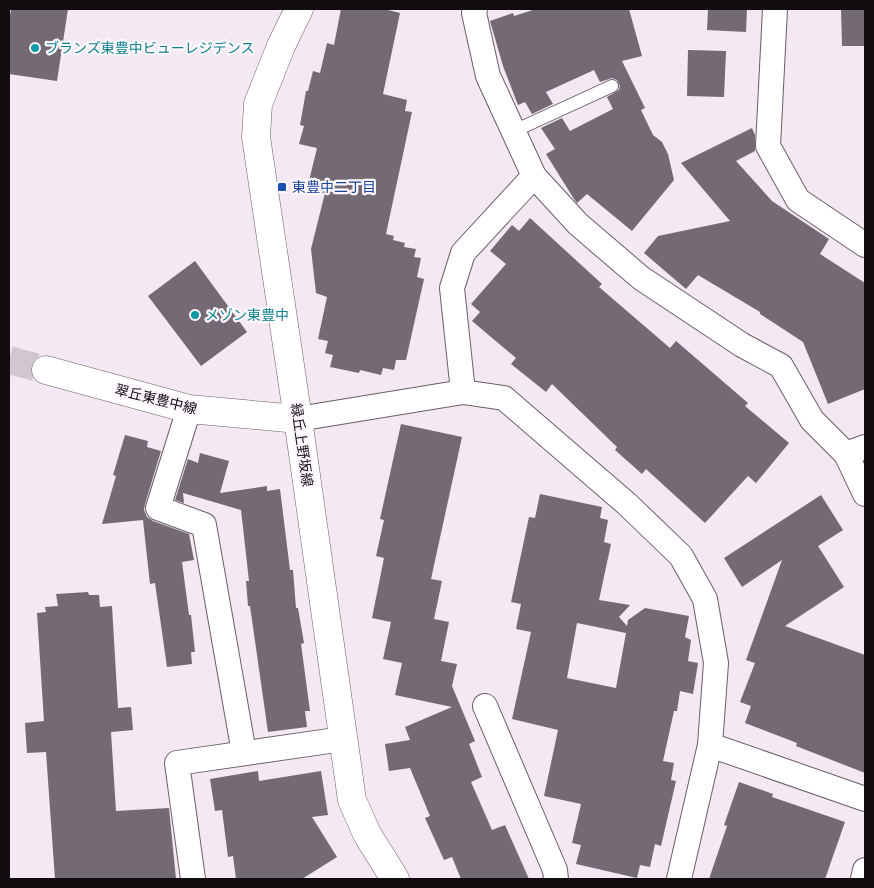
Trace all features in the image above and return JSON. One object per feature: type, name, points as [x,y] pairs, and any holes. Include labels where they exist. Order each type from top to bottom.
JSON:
[{"type":"street","name":"緑丘上野坂線","points":[[299,9],[281,46],[258,104],[256,137],[352,800],[367,834],[395,879]]},
{"type":"street","points":[[475,9],[474,13],[488,76],[534,176],[578,224],[641,278],[742,345],[781,366],[812,420],[855,451],[865,494]]},
{"type":"street","points":[[774,9],[768,146],[798,200],[865,245]]},
{"type":"street","points":[[464,392],[452,288],[462,254],[534,176]]},
{"type":"street","name":"翠丘東豊中線","points":[[46,370],[189,409],[298,419]]},
{"type":"street","points":[[298,419],[464,392],[504,398],[627,504],[681,556],[705,599],[716,663],[710,745],[679,879]]},
{"type":"street","points":[[189,409],[158,508],[204,525],[244,754]]},
{"type":"street","points":[[485,706],[555,870],[556,879]]},
{"type":"street","points":[[193,879],[177,763],[343,739]]},
{"type":"street","points":[[710,745],[865,799]]},
{"type":"street","points":[[863,879],[865,870]]},
{"type":"lane","points":[[514,131],[612,86]]},
{"type":"building","name":"ブランズ東豊中ビューレジデンス","points":[[11,9],[68,9],[57,81],[9,74],[9,22]]},
{"type":"building","points":[[341,9],[384,9],[400,13],[383,94],[407,100],[405,111],[412,112],[386,234],[394,236],[393,240],[405,243],[404,247],[416,249],[414,257],[421,258],[417,277],[424,279],[406,360],[396,360],[394,370],[383,368],[381,375],[360,370],[359,373],[330,367],[333,355],[325,353],[328,341],[318,339],[327,297],[316,293],[311,249],[325,193],[307,189],[317,148],[299,144],[304,126],[300,125],[306,91],[308,91],[313,71],[320,73],[327,43],[334,45]]},
{"type":"building","points":[[536,9],[629,9],[642,56],[622,61],[645,108],[641,110],[653,135],[662,142],[668,154],[674,180],[632,231],[587,194],[577,203],[546,154],[555,149],[541,128],[562,118],[570,131],[613,109],[607,97],[619,90],[620,86],[617,80],[612,78],[600,82],[594,70],[546,92],[553,104],[532,114],[525,102],[518,105],[503,66],[490,21],[513,13],[514,16]]},
{"type":"building","points":[[708,9],[747,9],[746,32],[707,30]]},
{"type":"building","points":[[841,9],[865,9],[865,46],[842,46]]},
{"type":"building","points":[[688,50],[726,51],[724,97],[687,96]]},
{"type":"building","points":[[752,128],[755,135],[755,151],[736,161],[772,201],[829,239],[820,254],[865,283],[865,389],[828,404],[803,342],[760,314],[760,312],[698,275],[686,289],[644,253],[658,236],[730,221],[681,163]]},
{"type":"building","points":[[530,218],[602,284],[599,287],[670,348],[676,341],[748,403],[745,406],[789,443],[756,483],[748,476],[705,523],[646,469],[642,474],[615,450],[617,447],[552,384],[546,392],[511,364],[516,358],[472,321],[480,312],[471,304],[506,264],[490,251],[512,225],[519,231]]},
{"type":"building","name":"メゾン東豊中","points":[[195,261],[247,332],[201,366],[148,296]]},
{"type":"building","points":[[401,424],[462,437],[431,579],[442,581],[434,619],[449,622],[441,661],[457,664],[452,686],[475,741],[469,744],[482,777],[471,782],[492,830],[505,825],[529,879],[461,879],[452,857],[444,860],[425,818],[430,816],[410,768],[389,771],[385,744],[410,740],[405,727],[452,707],[395,695],[402,663],[383,659],[391,622],[372,618],[384,558],[376,556],[384,520],[380,519]]},
{"type":"building","points":[[125,435],[148,441],[147,447],[161,451],[145,504],[144,510],[147,517],[189,534],[194,560],[182,562],[195,652],[191,652],[192,664],[167,667],[155,583],[150,584],[143,520],[102,524],[116,476],[113,475]]},
{"type":"building","points":[[200,453],[229,461],[220,493],[267,486],[267,491],[280,489],[290,570],[293,570],[296,608],[298,608],[304,643],[301,644],[310,711],[305,711],[307,727],[268,732],[250,606],[248,606],[246,581],[249,581],[241,510],[183,493],[184,503],[175,500],[188,459],[198,463]]},
{"type":"building","points":[[540,494],[602,507],[600,518],[608,520],[604,542],[611,544],[599,600],[630,605],[619,617],[627,626],[628,620],[645,608],[689,616],[685,637],[691,640],[688,661],[698,663],[693,694],[680,691],[677,711],[674,711],[663,761],[674,763],[671,780],[676,781],[661,846],[655,844],[650,867],[640,865],[637,878],[576,864],[581,845],[572,843],[581,804],[544,796],[558,730],[512,719],[531,632],[516,629],[521,604],[511,602],[529,517],[535,518]],"holes":[[[577,623],[626,633],[616,688],[567,678]]]},
{"type":"building","points":[[821,495],[843,530],[818,546],[844,587],[785,626],[865,655],[865,773],[796,746],[797,743],[745,723],[751,706],[740,702],[755,663],[746,660],[782,560],[742,587],[724,558]]},
{"type":"building","points":[[88,592],[89,595],[99,595],[100,607],[112,606],[118,708],[131,707],[133,730],[111,732],[116,811],[169,808],[176,879],[55,879],[46,752],[27,753],[25,723],[44,721],[37,613],[46,612],[45,607],[58,606],[56,594]]},
{"type":"building","points":[[258,771],[259,781],[321,771],[328,815],[312,817],[337,857],[302,879],[236,879],[233,856],[228,857],[222,810],[215,811],[210,779]]},
{"type":"building","points":[[739,782],[773,794],[772,797],[845,822],[825,879],[709,879],[727,826],[724,825]]},
{"type":"tunnel","points":[[9,360],[46,370]]},
{"type":"place","name":"ブランズ東豊中ビューレジデンス","points":[[35,48]]},
{"type":"place","name":"東豊中二丁目","points":[[282,187]]},
{"type":"place","name":"メゾン東豊中","points":[[195,315]]}]
